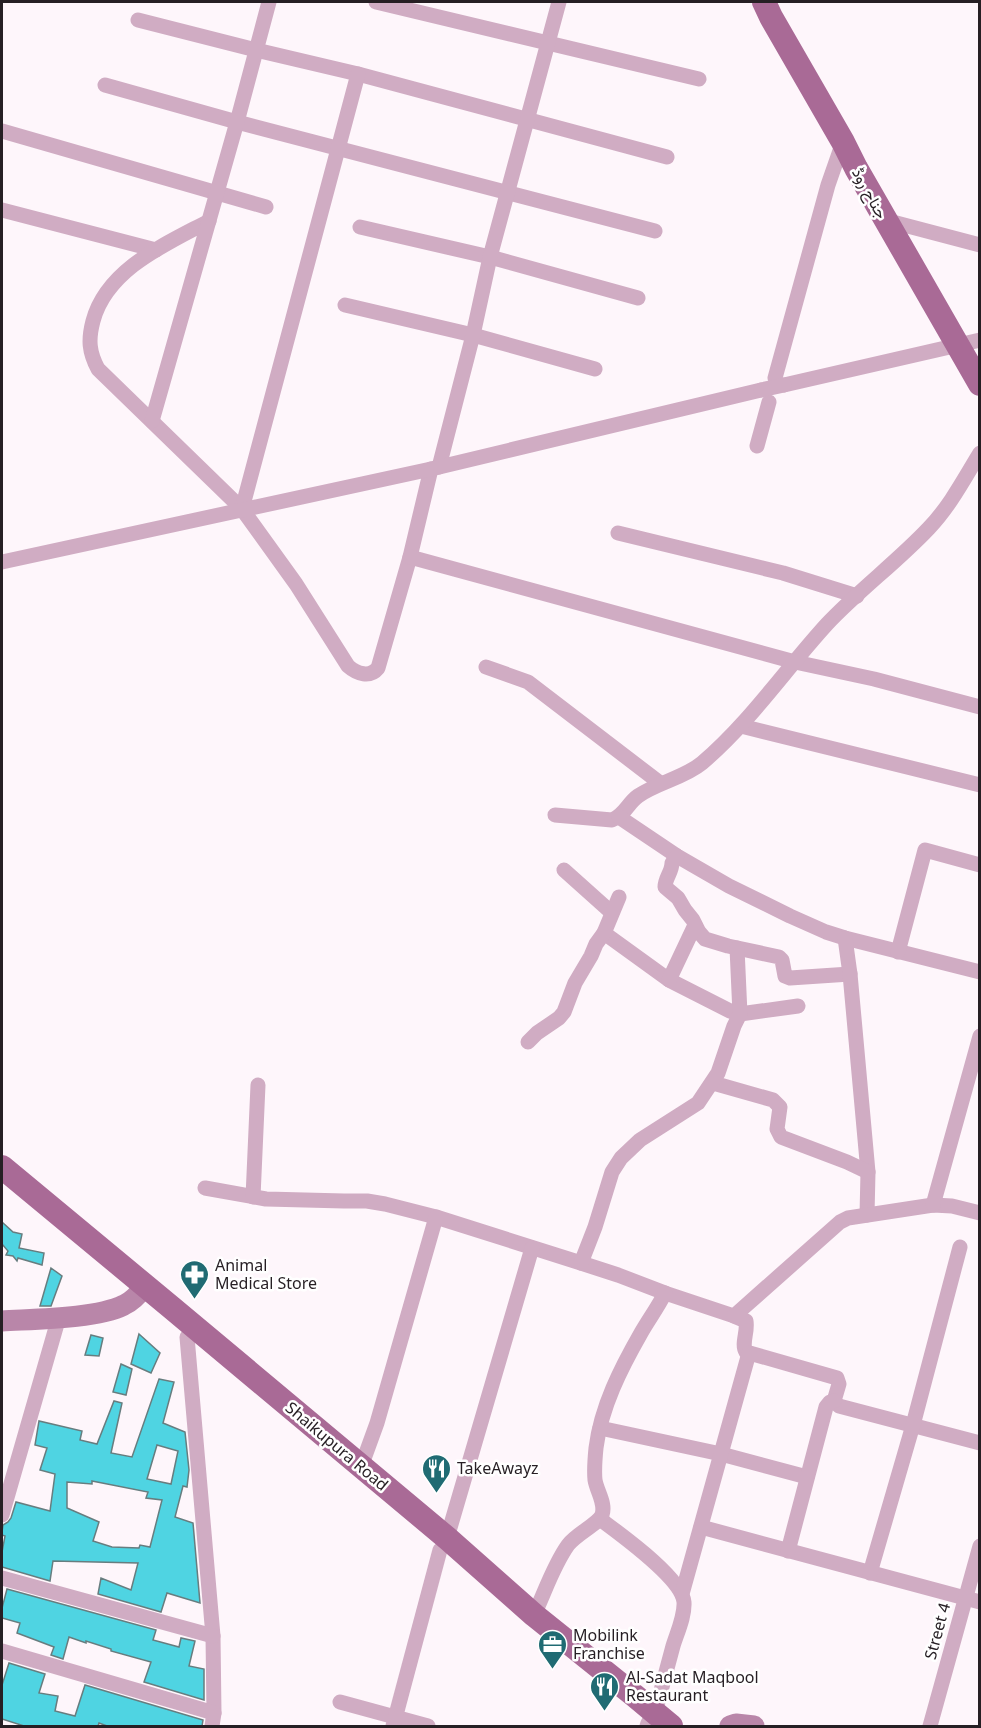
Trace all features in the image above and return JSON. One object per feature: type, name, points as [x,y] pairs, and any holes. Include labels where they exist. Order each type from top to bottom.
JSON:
[{"type":"main road","name":"جناح روڈ","points":[[764,2],[885,220],[968,343],[980,384]]},
{"type":"main road","name":"Shaikupura Road","points":[[2,1167],[187,1337],[534,1615],[655,1723]]},
{"type":"main road","name":"Shaikupura Road","points":[[2,1185],[361,1467],[526,1625],[655,1723]]},
{"type":"street","points":[[152,421],[237,122],[268,2]]},
{"type":"street","points":[[376,2],[699,79]]},
{"type":"street","points":[[208,221],[156,250],[114,282],[95,313],[90,333],[91,355],[98,369],[242,509],[296,584],[348,666],[353,671],[368,675],[378,668],[410,557],[473,335],[490,257],[559,2]]},
{"type":"street","points":[[138,20],[358,74],[668,157]]},
{"type":"street","points":[[242,509],[358,74]]},
{"type":"street","points":[[105,85],[237,122],[655,231]]},
{"type":"street","points":[[2,131],[266,207]]},
{"type":"street","points":[[2,562],[765,396],[780,381],[825,196],[843,142]]},
{"type":"street","points":[[2,210],[156,250]]},
{"type":"street","points":[[885,220],[980,245]]},
{"type":"street","points":[[360,227],[490,257],[638,298]]},
{"type":"street","points":[[345,305],[473,335],[595,369]]},
{"type":"street","points":[[780,381],[968,343]]},
{"type":"street","points":[[757,446],[765,396]]},
{"type":"street","points":[[555,815],[612,820],[619,818],[636,797],[701,764],[741,726],[827,624],[930,527],[954,496],[980,453]]},
{"type":"street","points":[[618,533],[783,573],[857,596]]},
{"type":"street","points":[[410,557],[795,662],[874,679],[980,707]]},
{"type":"street","points":[[486,667],[528,682],[660,783]]},
{"type":"street","points":[[741,726],[980,785]]},
{"type":"street","points":[[619,818],[677,856],[729,886],[826,932],[980,972]]},
{"type":"street","points":[[898,952],[925,850],[980,866]]},
{"type":"street","points":[[677,856],[672,863],[665,887],[678,898],[705,939],[779,957],[782,960],[785,976],[790,978],[850,974]]},
{"type":"street","points":[[564,870],[612,913]]},
{"type":"street","points":[[528,1042],[537,1032],[559,1018],[564,1012],[575,983],[604,933],[619,897]]},
{"type":"street","points":[[669,980],[696,925]]},
{"type":"street","points":[[604,933],[669,980],[720,1007],[740,1014],[798,1006]]},
{"type":"street","points":[[845,938],[868,1172],[867,1215]]},
{"type":"street","points":[[580,1263],[595,1227],[612,1172],[621,1158],[640,1140],[698,1103],[713,1083],[740,1014],[736,948]]},
{"type":"street","points":[[933,1205],[980,1036]]},
{"type":"street","points":[[713,1083],[773,1100],[780,1107],[777,1129],[781,1137],[868,1172]]},
{"type":"street","points":[[253,1197],[258,1085]]},
{"type":"street","points":[[205,1188],[253,1197],[344,1202],[367,1201],[436,1217],[618,1275],[746,1322],[744,1349],[749,1353],[834,1377],[839,1381],[834,1401]]},
{"type":"street","points":[[734,1316],[840,1222],[848,1218],[933,1205],[952,1206],[980,1213]]},
{"type":"street","points":[[361,1467],[377,1423],[436,1217]]},
{"type":"street","points":[[870,1573],[913,1425],[960,1247]]},
{"type":"street","points":[[394,1722],[443,1544],[532,1248]]},
{"type":"street","points":[[2,1321],[107,1311],[123,1306],[140,1292]]},
{"type":"street","points":[[534,1615],[559,1559],[569,1543],[600,1519],[604,1509],[595,1481],[595,1466],[600,1428],[611,1392],[641,1332],[665,1293]]},
{"type":"street","points":[[2,1515],[59,1317]]},
{"type":"street","points":[[2,1651],[213,1720],[213,1636],[187,1337]]},
{"type":"street","points":[[682,1594],[749,1353]]},
{"type":"street","points":[[834,1401],[839,1406],[980,1443]]},
{"type":"street","points":[[788,1551],[826,1407],[834,1401]]},
{"type":"street","points":[[600,1428],[721,1454],[807,1477]]},
{"type":"street","points":[[600,1519],[654,1562],[682,1594],[684,1603],[681,1620],[655,1723]]},
{"type":"street","points":[[701,1527],[972,1600]]},
{"type":"street","name":"Street 4","points":[[930,1726],[972,1600],[980,1546]]},
{"type":"street","points":[[2,1578],[213,1636]]},
{"type":"street","points":[[340,1702],[394,1722],[428,1726]]},
{"type":"street","points":[[730,1726],[745,1724],[754,1726]]},
{"type":"building","points":[[2,1222],[13,1232],[22,1234],[19,1248],[44,1253],[42,1265],[18,1258],[17,1261],[13,1256],[6,1255],[8,1251],[2,1244]]},
{"type":"building","points":[[51,1268],[62,1276],[51,1306],[40,1306]]},
{"type":"building","points":[[139,1334],[160,1353],[151,1373],[131,1364]]},
{"type":"building","points":[[91,1335],[103,1338],[99,1356],[85,1355]]},
{"type":"building","points":[[121,1364],[132,1369],[126,1395],[113,1392]]},
{"type":"building","points":[[159,1379],[174,1382],[163,1423],[185,1432],[189,1470],[187,1487],[183,1486],[175,1517],[193,1523],[200,1603],[167,1593],[161,1612],[98,1594],[101,1578],[131,1590],[138,1563],[53,1561],[50,1581],[2,1567],[5,1536],[2,1535],[3,1525],[11,1518],[16,1502],[50,1511],[55,1474],[40,1470],[47,1448],[35,1445],[39,1421],[82,1431],[80,1440],[97,1444],[114,1401],[122,1403],[111,1453],[132,1457]],"holes":[[[157,1445],[178,1451],[171,1484],[147,1479]],[[92,1481],[148,1492],[146,1498],[162,1500],[150,1547],[140,1545],[139,1548],[112,1547],[93,1541],[99,1522],[67,1508],[67,1482],[92,1484]]]},
{"type":"building","points":[[7,1589],[156,1630],[153,1640],[179,1647],[181,1638],[195,1641],[189,1666],[204,1669],[204,1700],[144,1682],[151,1662],[111,1651],[111,1649],[86,1641],[86,1643],[69,1637],[63,1659],[51,1655],[54,1647],[17,1633],[20,1623],[2,1618]]},
{"type":"building","points":[[9,1663],[45,1674],[39,1693],[58,1696],[55,1711],[75,1716],[85,1685],[203,1720],[202,1726],[107,1726],[99,1723],[98,1726],[24,1726],[2,1719],[2,1685]]},
{"type":"place","name":"Animal Medical Store","points":[[194,1300]]},
{"type":"place","name":"TakeAwayz","points":[[436,1494]]},
{"type":"place","name":"Mobilink Franchise","points":[[552,1670]]},
{"type":"place","name":"Al-Sadat Maqbool Restaurant","points":[[605,1712]]}]
